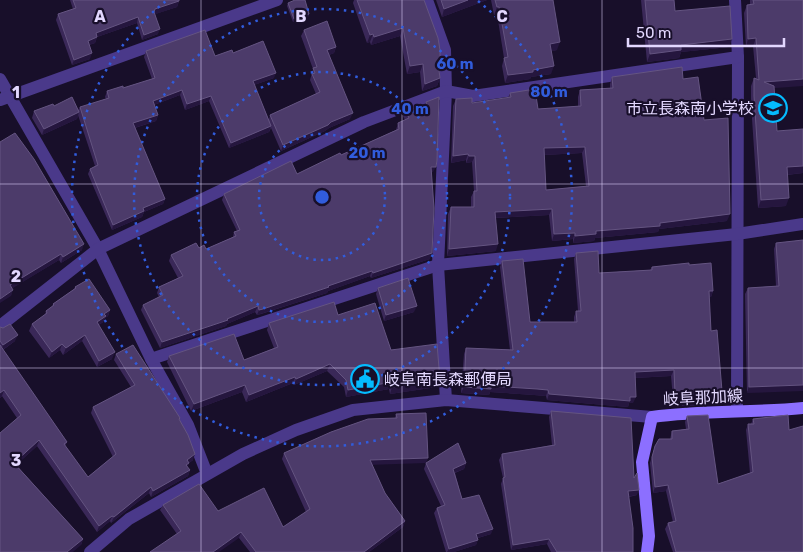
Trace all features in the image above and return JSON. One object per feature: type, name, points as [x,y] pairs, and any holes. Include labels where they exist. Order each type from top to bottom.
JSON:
[{"type":"main road","name":"岐阜那加線","points":[[647,552],[649,536],[642,462],[652,416],[803,408]]},
{"type":"street","points":[[5,98],[277,0]]},
{"type":"street","points":[[427,0],[445,50],[446,91],[438,265],[446,400]]},
{"type":"street","points":[[735,0],[738,57],[737,411]]},
{"type":"street","points":[[0,326],[98,249],[364,122],[446,91],[473,96],[738,57]]},
{"type":"street","points":[[0,79],[5,98],[98,249],[151,359],[188,425],[207,474]]},
{"type":"street","points":[[151,359],[438,265],[737,234],[803,224]]},
{"type":"street","points":[[90,552],[129,519],[243,454],[296,430],[353,410],[446,400],[652,416]]},
{"type":"building","points":[[73,0],[179,1],[155,9],[154,12],[160,29],[144,35],[138,17],[96,33],[97,37],[88,41],[92,53],[74,60],[58,14],[76,8]]},
{"type":"building","points":[[295,0],[305,0],[309,14],[294,19],[288,3]]},
{"type":"building","points":[[357,0],[424,0],[438,38],[440,78],[425,84],[423,64],[410,66],[403,28],[374,37],[373,34],[370,35]]},
{"type":"building","points":[[441,0],[468,0],[444,9]]},
{"type":"building","points":[[495,0],[553,0],[560,42],[550,44],[554,66],[533,70],[533,72],[508,75],[504,58],[508,57],[499,7],[497,7]]},
{"type":"building","points":[[645,0],[674,0],[675,11],[730,6],[732,39],[681,45],[681,50],[650,54]]},
{"type":"building","points":[[753,0],[803,0],[803,79],[764,82],[774,86],[777,131],[803,129],[803,166],[787,167],[789,198],[761,200],[754,96],[754,78],[759,80],[756,38],[748,39],[747,5],[754,4]]},
{"type":"building","points":[[327,21],[336,47],[327,50],[353,113],[283,145],[270,115],[320,92],[312,74],[315,73],[313,68],[317,67],[304,30]]},
{"type":"building","points":[[205,30],[215,56],[232,50],[233,53],[263,41],[276,73],[253,81],[271,126],[231,143],[211,96],[187,104],[182,90],[153,101],[158,115],[133,123],[165,199],[143,208],[144,211],[113,225],[90,169],[98,165],[80,107],[109,98],[107,91],[155,78],[146,51]]},
{"type":"building","points":[[682,67],[683,79],[698,77],[704,120],[728,118],[730,214],[660,223],[660,226],[596,231],[596,234],[575,236],[575,233],[554,234],[552,209],[495,212],[498,244],[449,249],[451,207],[474,207],[474,191],[477,191],[475,156],[469,156],[468,154],[453,156],[456,99],[472,98],[472,103],[511,97],[510,93],[535,89],[538,109],[581,106],[580,90],[613,88],[612,77]],"holes":[[[585,147],[589,186],[546,190],[544,148]]]},
{"type":"building","points":[[72,97],[79,112],[44,129],[34,111],[53,104],[54,106]]},
{"type":"building","points":[[439,97],[437,160],[436,167],[431,167],[434,208],[432,253],[373,273],[372,271],[263,309],[259,310],[258,306],[228,320],[162,342],[143,305],[163,295],[159,287],[183,276],[171,255],[196,243],[199,248],[204,245],[206,249],[236,236],[234,232],[240,230],[224,194],[291,161],[297,174],[340,153],[341,155],[399,129],[398,123],[409,118],[405,110],[427,107],[426,102]]},
{"type":"building","points":[[15,133],[34,159],[84,244],[63,257],[61,254],[10,285],[13,290],[0,299],[0,142]]},
{"type":"building","points":[[803,240],[803,385],[749,387],[748,288],[779,286],[776,243]]},
{"type":"building","points":[[598,251],[599,273],[652,270],[652,267],[689,263],[689,265],[711,263],[713,291],[709,291],[711,331],[717,330],[722,391],[704,392],[705,398],[685,400],[684,393],[675,393],[674,370],[635,372],[636,397],[630,397],[630,401],[549,394],[548,390],[537,389],[491,386],[491,389],[464,387],[466,348],[513,350],[502,261],[523,259],[530,322],[577,322],[576,311],[581,311],[576,253]]},
{"type":"building","points":[[408,278],[417,306],[386,315],[378,288]]},
{"type":"building","points":[[89,279],[110,310],[104,314],[106,316],[97,322],[115,352],[99,361],[85,335],[66,348],[62,344],[52,352],[32,324],[47,313],[46,311],[53,304]]},
{"type":"building","points":[[334,302],[338,315],[375,303],[391,350],[437,344],[440,380],[392,387],[392,382],[348,390],[346,380],[330,364],[296,379],[295,377],[249,395],[245,385],[194,404],[169,356],[234,334],[244,360],[278,347],[269,323]]},
{"type":"building","points":[[10,324],[18,335],[3,345],[0,341],[0,327],[3,328]]},
{"type":"building","points":[[0,345],[67,442],[64,444],[88,477],[116,454],[93,407],[135,385],[116,354],[133,345],[180,418],[188,435],[195,454],[187,460],[189,463],[186,465],[190,470],[153,491],[151,487],[114,517],[112,516],[99,526],[39,440],[14,463],[83,539],[67,552],[0,552],[0,433],[21,415],[4,390],[0,393]]},
{"type":"building","points":[[551,411],[631,418],[634,478],[637,473],[639,490],[628,491],[633,528],[633,552],[557,552],[549,539],[513,545],[503,478],[505,477],[502,454],[555,445]]},
{"type":"building","points":[[426,413],[428,458],[370,460],[385,493],[405,521],[364,552],[256,552],[241,532],[213,552],[150,552],[181,531],[163,505],[199,484],[218,511],[264,488],[283,527],[310,509],[284,453],[331,432],[368,419],[397,418],[396,414]]},
{"type":"building","points":[[708,415],[718,484],[753,472],[748,424],[754,424],[753,419],[788,415],[789,430],[803,426],[803,552],[676,552],[668,523],[676,521],[668,485],[655,487],[652,457],[659,439],[672,439],[672,431],[689,429],[687,416]]},
{"type":"building","points":[[458,443],[466,463],[453,469],[462,499],[479,495],[493,529],[476,534],[478,540],[449,549],[437,508],[445,505],[426,463]]},
{"type":"place","name":"市立長森南小学校","points":[[773,108]]},
{"type":"place","name":"岐阜南長森郵便局","points":[[365,379]]}]
